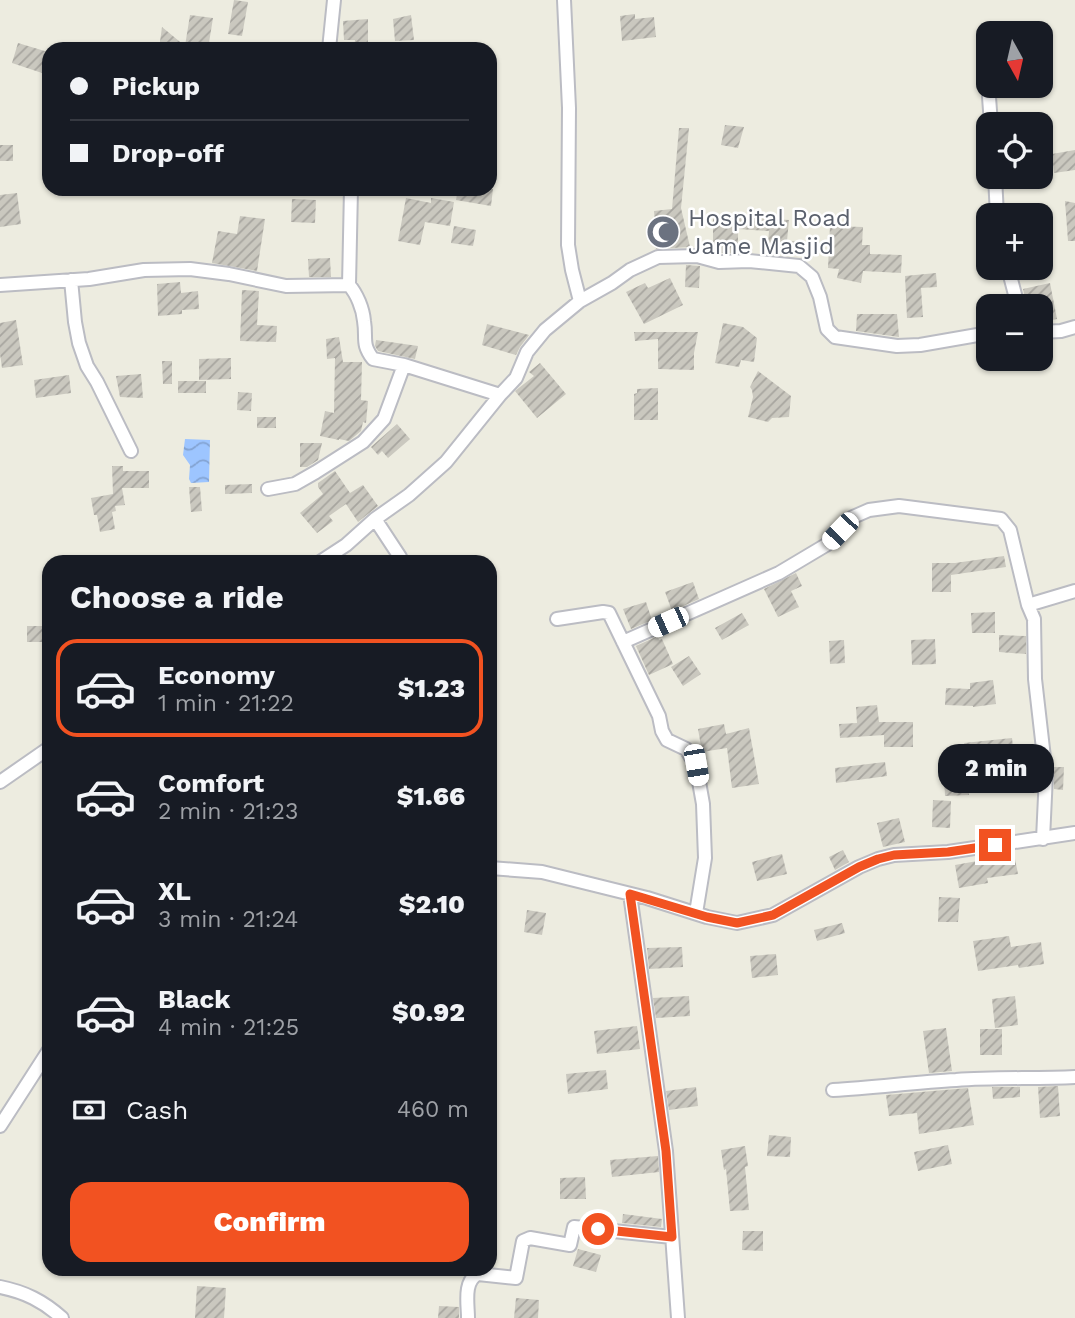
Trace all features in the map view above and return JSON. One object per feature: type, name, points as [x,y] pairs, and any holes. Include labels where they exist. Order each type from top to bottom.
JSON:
[{"type":"street","points":[[330,42],[334,0]]},
{"type":"street","points":[[564,0],[569,108],[568,245],[580,301]]},
{"type":"street","points":[[351,196],[349,285],[365,320],[365,348],[373,359],[404,365],[500,395]]},
{"type":"street","points":[[331,555],[409,495],[446,461],[516,378],[527,352],[539,338],[580,301],[630,270],[658,257],[697,256],[719,261],[799,266],[812,277],[820,297],[827,329],[835,337],[897,346],[920,345],[976,335]]},
{"type":"street","points":[[0,285],[71,280],[144,270],[190,269],[286,286],[349,285]]},
{"type":"street","points":[[71,280],[75,322],[87,366],[131,451]]},
{"type":"street","points":[[1053,331],[1075,327]]},
{"type":"street","points":[[268,489],[295,484],[363,442],[384,419],[404,365]]},
{"type":"street","points":[[623,642],[779,573],[826,545],[853,517],[869,510],[899,506],[1001,519],[1010,530],[1034,619],[1035,678],[1046,775],[1042,839]]},
{"type":"street","points":[[376,521],[397,555]]},
{"type":"street","points":[[1028,604],[1075,591]]},
{"type":"street","points":[[557,619],[608,613],[659,716],[667,740],[686,749],[696,765],[703,804],[705,859],[696,913]]},
{"type":"street","points":[[0,782],[42,753]]},
{"type":"street","points":[[497,869],[542,872],[737,923],[773,915],[878,859],[894,855],[948,852],[1075,833]]},
{"type":"street","points":[[630,894],[666,1151],[678,1318]]},
{"type":"street","points":[[0,1126],[42,1061]]},
{"type":"street","points":[[833,1090],[959,1079],[1075,1077]]},
{"type":"street","points":[[497,1276],[516,1278],[523,1241],[530,1238],[570,1245],[574,1227],[672,1237]]},
{"type":"street","points":[[468,1318],[468,1291],[472,1276]]},
{"type":"street","points":[[0,1287],[35,1298],[62,1318]]},
{"type":"water","points":[[185,439],[210,440],[209,482],[191,483],[190,465],[183,455]]},
{"type":"building","points":[[234,0],[248,2],[242,36],[228,34]]},
{"type":"building","points":[[635,14],[635,19],[654,17],[656,37],[622,41],[620,16]]},
{"type":"building","points":[[190,15],[213,18],[209,42],[186,42]]},
{"type":"building","points":[[411,15],[414,40],[395,41],[393,19]]},
{"type":"building","points":[[368,19],[368,42],[344,40],[343,21]]},
{"type":"building","points":[[162,27],[180,42],[160,42]]},
{"type":"building","points":[[18,43],[42,50],[42,73],[12,63]]},
{"type":"building","points":[[725,125],[744,127],[738,148],[721,145]]},
{"type":"building","points":[[679,128],[689,128],[681,208],[690,247],[656,249],[652,224],[655,223],[654,211],[672,209]]},
{"type":"building","points":[[0,145],[13,145],[13,161],[0,161]]},
{"type":"building","points":[[1075,150],[1075,170],[1054,173],[1053,154]]},
{"type":"building","points":[[17,193],[21,224],[0,227],[0,195]]},
{"type":"building","points":[[457,196],[492,196],[491,206],[456,200]]},
{"type":"building","points":[[406,198],[431,203],[431,198],[454,202],[450,226],[425,222],[420,245],[398,241]]},
{"type":"building","points":[[292,199],[316,200],[315,223],[291,222]]},
{"type":"building","points":[[1065,201],[1075,203],[1075,241],[1068,241]]},
{"type":"building","points":[[240,216],[265,219],[257,271],[212,263],[218,231],[237,234]]},
{"type":"building","points":[[713,218],[789,220],[787,241],[804,241],[804,254],[767,254],[769,231],[738,229],[738,253],[713,251]]},
{"type":"building","points":[[454,226],[476,230],[473,246],[451,243]]},
{"type":"building","points":[[830,226],[863,227],[862,245],[870,245],[870,254],[902,255],[901,273],[863,271],[861,283],[837,278],[839,269],[828,268]]},
{"type":"building","points":[[330,258],[331,277],[309,277],[308,259]]},
{"type":"building","points":[[686,265],[700,266],[699,288],[685,287]]},
{"type":"building","points":[[936,273],[937,287],[921,288],[923,317],[907,318],[905,276]]},
{"type":"building","points":[[670,278],[683,305],[644,324],[626,292],[645,283],[648,288]]},
{"type":"building","points":[[180,282],[181,293],[198,291],[199,309],[158,316],[157,284]]},
{"type":"building","points":[[1050,283],[1052,294],[1024,294],[1023,289]]},
{"type":"building","points":[[242,290],[259,291],[257,325],[277,326],[276,342],[240,341]]},
{"type":"building","points":[[1053,298],[1057,319],[1053,320]]},
{"type":"building","points":[[857,314],[897,314],[899,337],[856,331]]},
{"type":"building","points":[[16,320],[23,365],[2,368],[0,323]]},
{"type":"building","points":[[723,323],[743,327],[757,338],[754,362],[741,360],[739,367],[715,363]]},
{"type":"building","points":[[487,324],[529,335],[516,355],[482,345]]},
{"type":"building","points":[[634,332],[698,332],[694,370],[658,369],[658,339],[635,341]]},
{"type":"building","points":[[339,337],[343,362],[362,362],[361,400],[368,401],[366,423],[363,422],[361,431],[349,441],[320,436],[325,411],[334,413],[335,358],[327,359],[326,339]]},
{"type":"building","points":[[376,340],[418,346],[415,359],[378,351]]},
{"type":"building","points":[[231,358],[231,379],[199,380],[199,359]]},
{"type":"building","points":[[162,361],[172,361],[172,384],[163,384]]},
{"type":"building","points":[[540,363],[566,394],[537,418],[515,391],[534,376],[529,372]]},
{"type":"building","points":[[758,371],[791,396],[789,417],[772,418],[768,422],[748,417],[753,397],[750,387]]},
{"type":"building","points":[[141,374],[143,398],[120,397],[116,376]]},
{"type":"building","points":[[69,375],[71,393],[36,398],[34,380]]},
{"type":"building","points":[[178,381],[206,381],[206,393],[178,393]]},
{"type":"building","points":[[658,388],[658,420],[634,420],[634,394],[637,389]]},
{"type":"building","points":[[238,392],[252,393],[251,411],[237,410]]},
{"type":"building","points":[[257,417],[276,417],[276,428],[257,428]]},
{"type":"building","points":[[397,424],[410,439],[388,458],[382,451],[378,455],[371,447]]},
{"type":"building","points":[[300,443],[322,443],[318,460],[307,467],[300,467]]},
{"type":"building","points":[[112,466],[123,466],[123,471],[149,471],[149,488],[122,488],[125,505],[115,506],[116,511],[112,512],[115,529],[100,532],[91,498],[113,494]]},
{"type":"building","points":[[335,471],[350,493],[363,485],[378,506],[358,522],[346,504],[329,516],[333,521],[317,533],[300,513],[323,494],[318,483]]},
{"type":"building","points":[[252,484],[252,493],[225,494],[225,485]]},
{"type":"building","points":[[189,487],[200,487],[202,511],[191,512]]},
{"type":"building","points":[[1004,556],[1006,567],[951,575],[951,592],[932,592],[932,563],[955,563]]},
{"type":"building","points":[[796,573],[802,586],[791,591],[799,607],[778,617],[764,589]]},
{"type":"building","points":[[693,582],[699,599],[672,611],[665,592]]},
{"type":"building","points":[[646,602],[652,620],[631,629],[623,609]]},
{"type":"building","points":[[995,612],[995,633],[972,633],[971,613]]},
{"type":"building","points":[[742,613],[749,625],[722,640],[715,628]]},
{"type":"building","points":[[27,626],[42,626],[42,642],[27,642]]},
{"type":"building","points":[[999,635],[1026,636],[1026,654],[999,652]]},
{"type":"building","points":[[658,636],[659,640],[662,639],[673,664],[649,675],[636,646]]},
{"type":"building","points":[[935,639],[936,664],[912,665],[911,640]]},
{"type":"building","points":[[844,640],[845,663],[830,664],[829,641]]},
{"type":"building","points":[[689,656],[701,674],[683,686],[671,667]]},
{"type":"building","points":[[993,680],[996,704],[973,707],[945,705],[946,688],[970,689],[970,683]]},
{"type":"building","points":[[877,705],[879,722],[913,722],[913,747],[884,747],[884,735],[840,738],[839,724],[857,723],[856,707]]},
{"type":"building","points":[[724,724],[726,734],[749,728],[759,784],[732,788],[727,748],[702,752],[698,729]]},
{"type":"building","points":[[1012,738],[1015,765],[979,769],[964,743]]},
{"type":"building","points":[[885,762],[887,776],[836,783],[835,768]]},
{"type":"building","points":[[1054,767],[1064,767],[1063,790],[1054,789]]},
{"type":"building","points":[[968,771],[969,795],[945,796],[944,772]]},
{"type":"building","points":[[933,800],[951,801],[950,828],[932,827]]},
{"type":"building","points":[[899,818],[905,842],[883,847],[877,823]]},
{"type":"building","points":[[843,850],[849,862],[835,870],[829,857]]},
{"type":"building","points":[[782,854],[787,874],[757,881],[752,862]]},
{"type":"building","points":[[1015,859],[1018,874],[987,878],[988,883],[959,888],[955,865],[983,860],[984,864]]},
{"type":"building","points":[[939,897],[960,898],[958,922],[938,922]]},
{"type":"building","points":[[527,910],[546,913],[542,935],[524,932]]},
{"type":"building","points":[[842,923],[845,933],[817,941],[814,930]]},
{"type":"building","points":[[1009,936],[1011,947],[1041,942],[1044,964],[978,971],[973,941]]},
{"type":"building","points":[[682,947],[683,967],[649,969],[647,948]]},
{"type":"building","points":[[776,954],[778,975],[752,978],[750,956]]},
{"type":"building","points":[[689,996],[690,1016],[656,1018],[653,998]]},
{"type":"building","points":[[1015,996],[1018,1025],[995,1028],[992,999]]},
{"type":"building","points":[[637,1026],[640,1049],[597,1054],[594,1031]]},
{"type":"building","points":[[946,1028],[952,1071],[929,1073],[923,1031]]},
{"type":"building","points":[[980,1029],[1002,1029],[1002,1055],[980,1055]]},
{"type":"building","points":[[606,1070],[608,1089],[568,1094],[566,1074]]},
{"type":"building","points":[[1058,1086],[1060,1116],[1040,1118],[1038,1087]]},
{"type":"building","points":[[696,1087],[698,1106],[669,1110],[666,1091]]},
{"type":"building","points":[[992,1087],[1020,1087],[1020,1097],[993,1099]]},
{"type":"building","points":[[968,1088],[974,1125],[919,1134],[917,1113],[889,1116],[886,1095]]},
{"type":"building","points":[[769,1135],[791,1137],[790,1157],[767,1156]]},
{"type":"building","points":[[948,1145],[952,1164],[918,1171],[914,1152]]},
{"type":"building","points":[[745,1146],[749,1210],[730,1211],[726,1169],[724,1170],[721,1150]]},
{"type":"building","points":[[658,1156],[659,1172],[612,1177],[610,1160]]},
{"type":"building","points":[[585,1177],[586,1199],[560,1199],[560,1178]]},
{"type":"building","points":[[623,1214],[662,1219],[661,1227],[622,1223]]},
{"type":"building","points":[[743,1231],[763,1231],[763,1251],[742,1250]]},
{"type":"building","points":[[578,1249],[601,1255],[596,1272],[573,1266]]},
{"type":"building","points":[[197,1286],[226,1288],[224,1318],[195,1318]]},
{"type":"building","points":[[516,1298],[539,1300],[538,1318],[514,1318]]},
{"type":"building","points":[[439,1306],[459,1307],[459,1318],[438,1318]]},
{"type":"place","name":"Hospital Road Jame Masjid","points":[[663,232]]},
{"type":"route","points":[[598,1229],[672,1237],[666,1151],[630,894],[737,923],[773,915],[878,859],[995,845]]}]
